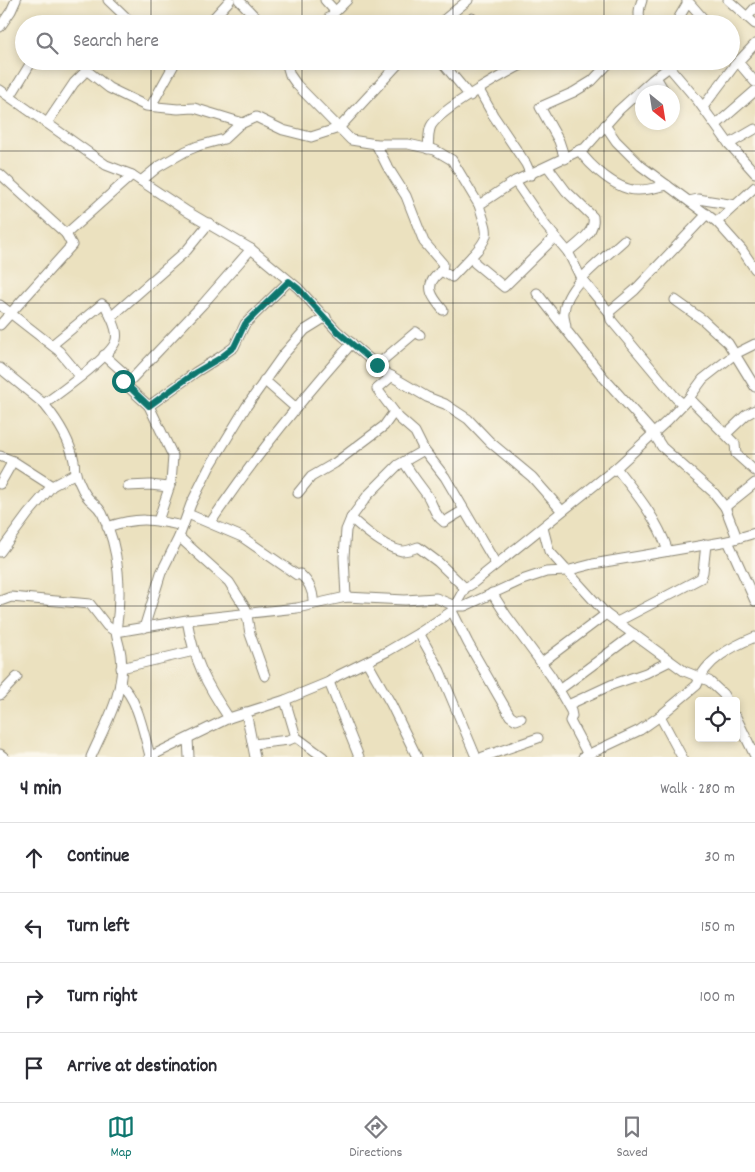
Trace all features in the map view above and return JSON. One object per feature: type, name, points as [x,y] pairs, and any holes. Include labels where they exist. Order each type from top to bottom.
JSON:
[{"type":"street","points":[[0,27],[16,0]]},
{"type":"street","points":[[108,0],[124,15]]},
{"type":"street","points":[[216,15],[230,0]]},
{"type":"street","points":[[239,0],[253,15]]},
{"type":"street","points":[[325,0],[335,11]]},
{"type":"street","points":[[332,15],[346,0]]},
{"type":"street","points":[[450,15],[468,0]]},
{"type":"street","points":[[639,15],[638,8],[642,0]]},
{"type":"street","points":[[680,15],[687,4],[687,0],[700,15]]},
{"type":"street","points":[[732,1],[755,24]]},
{"type":"street","points":[[747,17],[755,8]]},
{"type":"street","points":[[740,58],[755,44]]},
{"type":"street","points":[[740,68],[755,82]]},
{"type":"street","points":[[10,97],[26,70]]},
{"type":"street","points":[[47,124],[74,83],[87,70],[109,88],[146,106],[178,109],[194,108],[243,124],[256,118],[283,130],[311,137],[339,128],[393,70]]},
{"type":"street","points":[[151,106],[171,70]]},
{"type":"street","points":[[288,70],[297,85],[351,140],[376,144],[408,144],[435,150],[452,160],[479,205],[487,233],[485,243],[452,277],[441,271]]},
{"type":"street","points":[[448,70],[470,96]]},
{"type":"street","points":[[565,159],[559,141],[540,107],[574,92],[592,81],[602,70]]},
{"type":"street","points":[[479,205],[515,181],[565,159],[580,150],[595,138],[605,125],[661,70]]},
{"type":"street","points":[[671,70],[755,173]]},
{"type":"street","points":[[703,107],[730,70]]},
{"type":"street","points":[[428,149],[429,133],[434,121],[443,113],[509,71]]},
{"type":"street","points":[[656,77],[661,85]]},
{"type":"street","points":[[0,90],[106,165],[132,175],[188,212],[251,249],[298,288],[337,331],[377,365],[420,393],[444,404],[468,420],[490,442],[532,477],[562,511]]},
{"type":"street","points":[[479,90],[531,175]]},
{"type":"street","points":[[716,125],[755,91]]},
{"type":"street","points":[[141,181],[158,167],[179,155],[198,146],[224,139],[240,122]]},
{"type":"street","points":[[605,125],[626,152],[641,166],[717,222],[742,250],[755,269]]},
{"type":"street","points":[[730,144],[755,129]]},
{"type":"street","points":[[376,144],[406,196],[424,242],[443,264],[441,271],[430,285],[433,298],[443,310]]},
{"type":"street","points":[[580,150],[587,162],[596,170],[629,189],[649,189],[667,185]]},
{"type":"street","points":[[548,167],[566,191],[593,218],[592,229],[568,252]]},
{"type":"street","points":[[0,174],[66,234],[72,245],[0,325]]},
{"type":"street","points":[[66,234],[132,175]]},
{"type":"street","points":[[515,181],[546,226],[568,252],[581,278],[609,312],[611,320],[626,339],[676,398],[686,401],[726,434],[735,444],[736,454],[755,471]]},
{"type":"street","points":[[717,222],[755,187]]},
{"type":"street","points":[[689,201],[698,199],[736,205]]},
{"type":"street","points":[[609,312],[635,290],[707,214]]},
{"type":"street","points":[[111,317],[187,250],[208,223]]},
{"type":"street","points":[[472,256],[475,263],[504,288],[555,237]]},
{"type":"street","points":[[566,328],[564,313],[568,297],[581,278],[624,240]]},
{"type":"street","points":[[126,385],[204,304],[251,249]]},
{"type":"street","points":[[149,406],[234,347],[245,324],[289,281]]},
{"type":"street","points":[[537,293],[616,392],[653,433],[662,447],[714,493],[725,507],[732,540],[755,601]]},
{"type":"street","points":[[675,300],[690,309],[728,342],[755,387]]},
{"type":"street","points":[[44,404],[80,376],[116,342],[117,334],[106,307],[102,304],[52,345]]},
{"type":"street","points":[[0,305],[59,351],[80,376]]},
{"type":"street","points":[[144,628],[161,573],[209,468],[264,380],[305,330],[326,317]]},
{"type":"street","points":[[377,365],[416,332],[420,335]]},
{"type":"street","points":[[210,522],[235,485],[296,408],[352,343]]},
{"type":"street","points":[[120,684],[126,689],[134,706],[150,757],[228,718],[285,700],[329,682],[337,676],[367,662],[419,634],[454,608],[465,588],[544,528],[562,511],[616,468],[667,421],[704,378],[735,354],[755,344]]},
{"type":"street","points":[[104,355],[123,372],[123,381],[126,385],[149,406],[173,456],[169,487],[158,521]]},
{"type":"street","points":[[0,368],[44,404],[67,440],[76,473],[89,499],[94,501],[108,527],[116,560],[119,577],[119,610],[116,632],[122,668],[120,684],[114,704],[91,757]]},
{"type":"street","points":[[392,376],[377,390],[394,412],[415,432],[424,450],[445,477],[496,564]]},
{"type":"street","points":[[264,380],[296,408]]},
{"type":"street","points":[[726,434],[746,415],[755,410]]},
{"type":"street","points":[[298,493],[311,477],[334,463],[384,426],[394,412]]},
{"type":"street","points":[[346,597],[344,557],[346,530],[351,518],[380,482],[404,462],[424,450]]},
{"type":"street","points":[[0,456],[14,461],[52,486]]},
{"type":"street","points":[[0,484],[14,461]]},
{"type":"street","points":[[404,462],[428,497],[440,519],[444,522],[464,510]]},
{"type":"street","points":[[616,468],[646,507],[665,540],[668,551]]},
{"type":"street","points":[[0,552],[28,514],[52,486],[76,473]]},
{"type":"street","points":[[725,507],[755,483]]},
{"type":"street","points":[[128,486],[150,485],[169,487]]},
{"type":"street","points":[[188,514],[242,537],[296,574],[300,574],[307,580],[311,589],[313,604]]},
{"type":"street","points":[[351,518],[365,530],[396,549],[404,551],[418,547],[438,562],[465,588]]},
{"type":"street","points":[[108,527],[132,520],[158,521],[184,526]]},
{"type":"street","points":[[544,528],[549,550],[606,614],[684,671],[709,681],[725,697]]},
{"type":"street","points":[[454,608],[465,606],[522,580],[546,572],[566,571],[593,564],[732,540],[755,533]]},
{"type":"street","points":[[179,537],[233,587],[248,614],[250,634],[265,676]]},
{"type":"street","points":[[617,622],[701,578],[704,572],[706,544]]},
{"type":"street","points":[[492,593],[542,663],[568,704],[572,716],[570,721],[586,756],[640,730],[660,716],[697,685],[700,677],[726,650],[755,637]]},
{"type":"street","points":[[0,601],[11,597],[90,604],[107,626],[116,632],[187,620],[248,614],[346,597],[405,600],[436,598],[454,608],[468,643],[510,716],[516,720],[521,718]]},
{"type":"street","points":[[542,663],[606,614]]},
{"type":"street","points":[[187,620],[194,651],[205,679],[228,718]]},
{"type":"street","points":[[419,634],[440,671],[476,757]]},
{"type":"street","points":[[559,690],[634,634]]},
{"type":"street","points":[[122,668],[194,651]]},
{"type":"street","points":[[568,704],[670,661]]},
{"type":"street","points":[[367,662],[391,704],[417,757]]},
{"type":"street","points":[[0,694],[17,677]]},
{"type":"street","points":[[329,682],[359,757]]},
{"type":"street","points":[[285,700],[296,737],[324,757]]},
{"type":"street","points":[[246,712],[255,757]]},
{"type":"street","points":[[660,716],[682,757]]},
{"type":"street","points":[[740,726],[755,756]]},
{"type":"street","points":[[252,744],[289,740],[296,737]]},
{"type":"street","points":[[483,757],[538,738]]},
{"type":"street","points":[[188,739],[189,757]]},
{"type":"street","points":[[0,754],[4,757]]},
{"type":"route","points":[[123,381],[149,406],[234,347],[245,324],[289,281],[326,317],[337,331],[377,365]]}]
